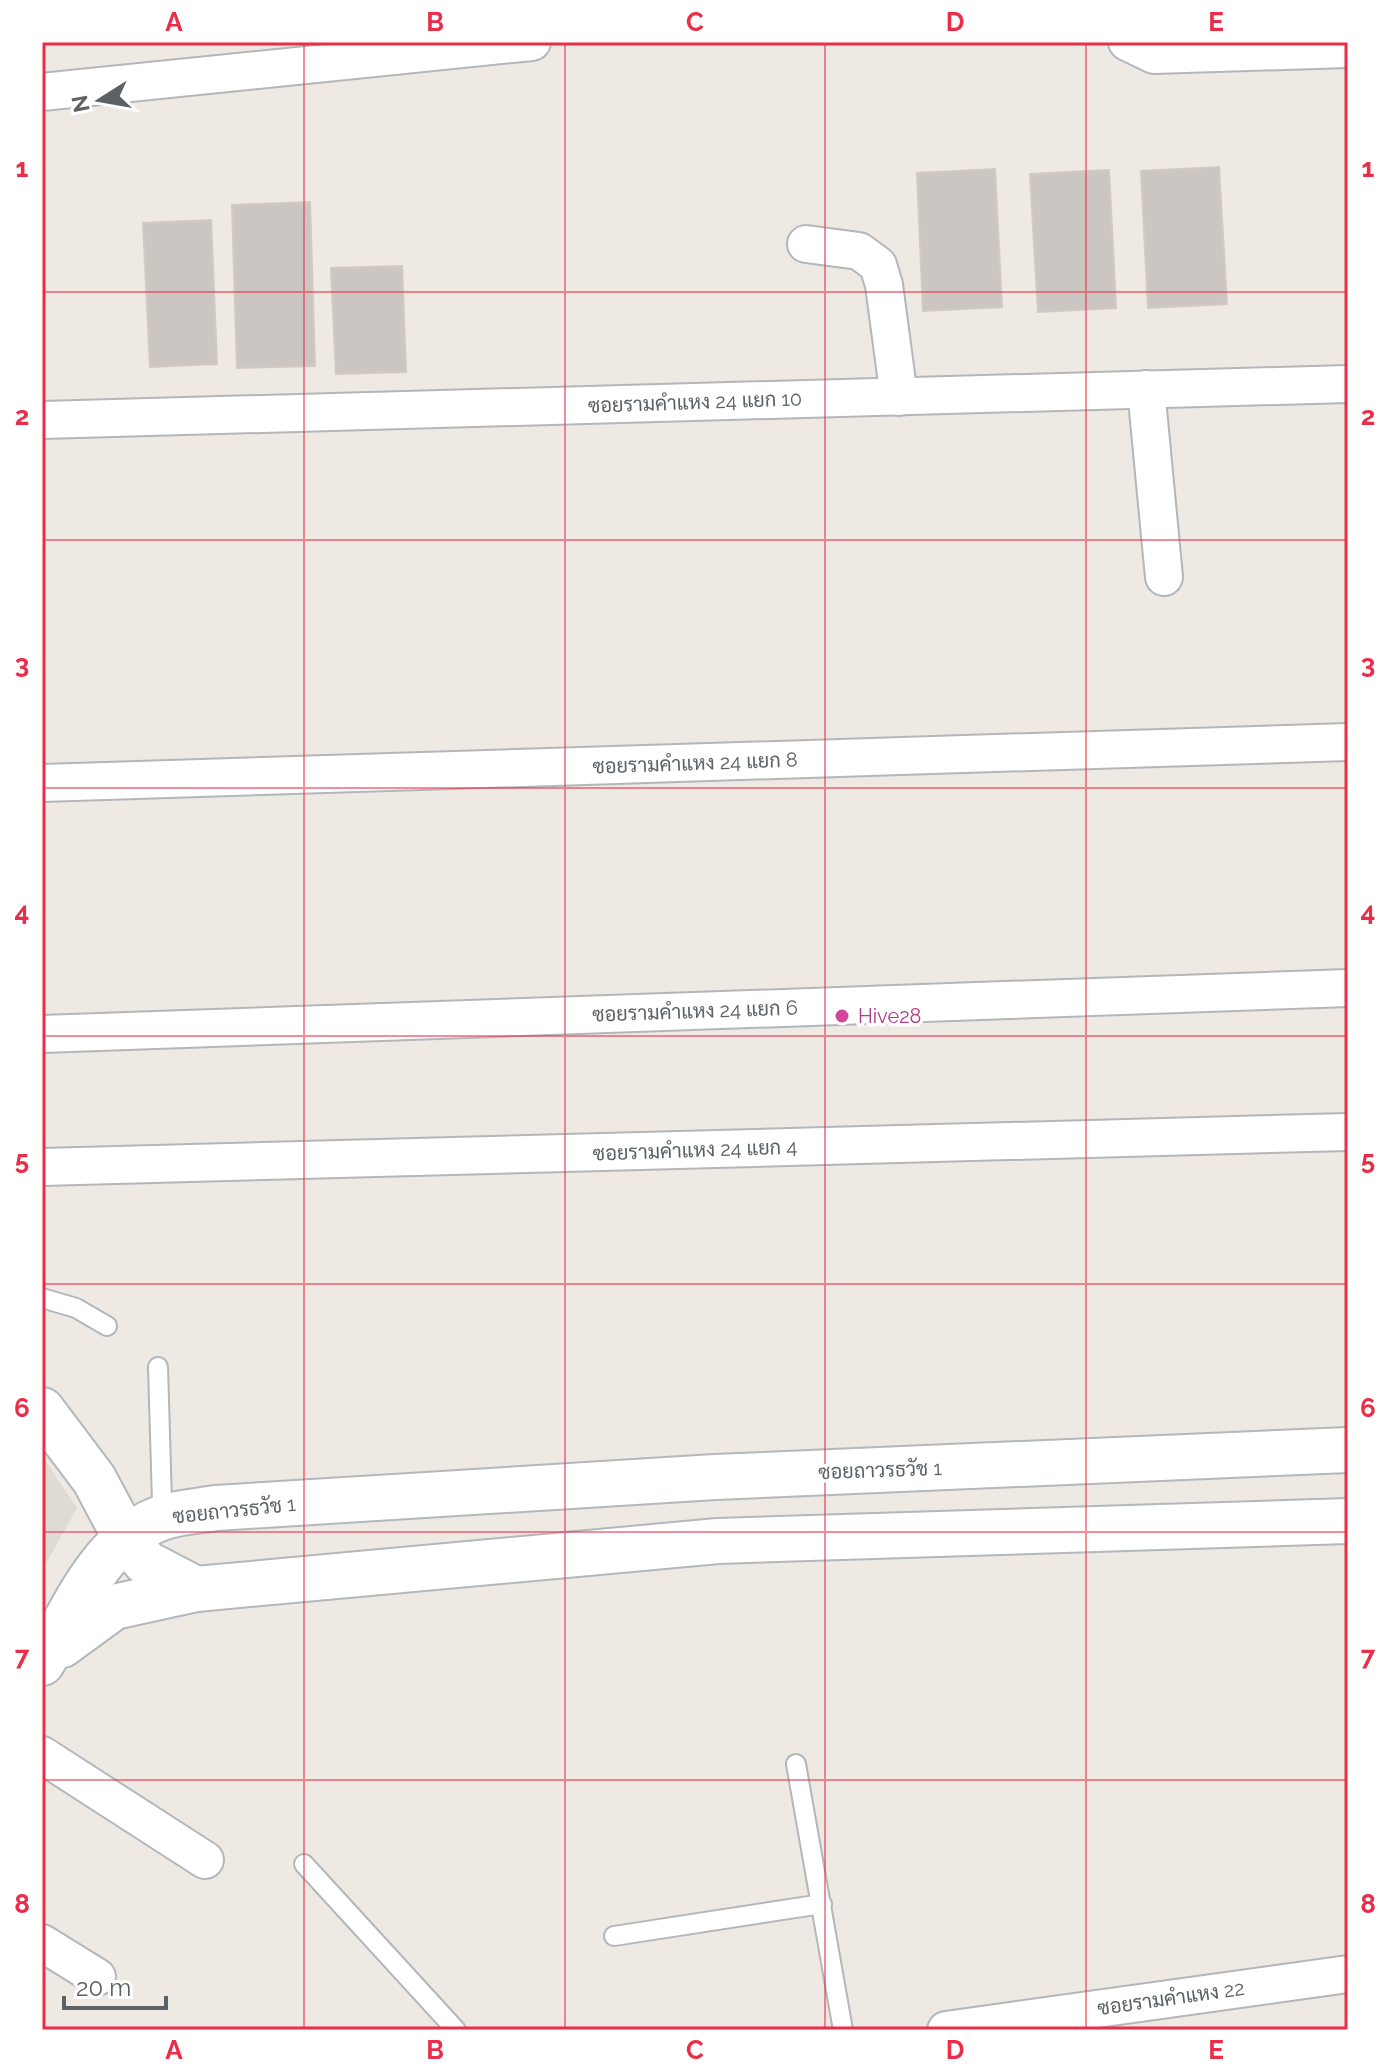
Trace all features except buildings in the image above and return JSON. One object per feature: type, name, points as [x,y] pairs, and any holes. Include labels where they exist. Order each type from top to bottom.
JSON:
[{"type":"main road","points":[[42,1410],[94,1479],[126,1539],[146,1563],[196,1589]]},
{"type":"main road","name":"ซอยถาวรธวัช 1","points":[[43,1661],[100,1564],[126,1539],[161,1518],[216,1508],[715,1477],[1348,1450]]},
{"type":"main road","points":[[715,1477],[693,1483],[688,1498],[692,1532],[696,1537],[718,1541]]},
{"type":"main road","points":[[94,1479],[134,1497],[216,1508]]},
{"type":"main road","points":[[43,1661],[84,1550],[94,1479]]},
{"type":"main road","points":[[43,1661],[89,1621],[114,1607],[196,1589],[718,1541],[1348,1521]]},
{"type":"street","points":[[42,92],[532,42]]},
{"type":"street","points":[[1127,42],[1154,55],[1348,49]]},
{"type":"street","points":[[806,244],[859,251],[878,265],[884,285],[899,397]]},
{"type":"street","name":"ซอยรามคำแหง 24 แยก 10","points":[[42,420],[1348,384]]},
{"type":"street","points":[[1146,389],[1164,577]]},
{"type":"street","name":"ซอยรามคำแหง 24 แยก 8","points":[[42,783],[1348,742]]},
{"type":"street","name":"ซอยรามคำแหง 24 แยก 6","points":[[42,1034],[1348,988]]},
{"type":"street","name":"ซอยรามคำแหง 24 แยก 4","points":[[42,1167],[1348,1132]]},
{"type":"street","points":[[42,1755],[205,1860]]},
{"type":"street","points":[[42,1943],[97,1977]]},
{"type":"street","name":"ซอยรามคำแหง 22","points":[[946,2030],[1057,2022],[1348,1974]]},
{"type":"lane","points":[[42,1298],[76,1308],[107,1326]]},
{"type":"lane","points":[[158,1367],[162,1502]]},
{"type":"lane","points":[[796,1764],[843,2030]]},
{"type":"lane","points":[[304,1864],[456,2030]]},
{"type":"lane","points":[[614,1936],[822,1904]]},
{"type":"shaded area","points":[[42,1456],[77,1508],[42,1571]]},
{"type":"place","name":"Hive28","points":[[842,1016]]}]
